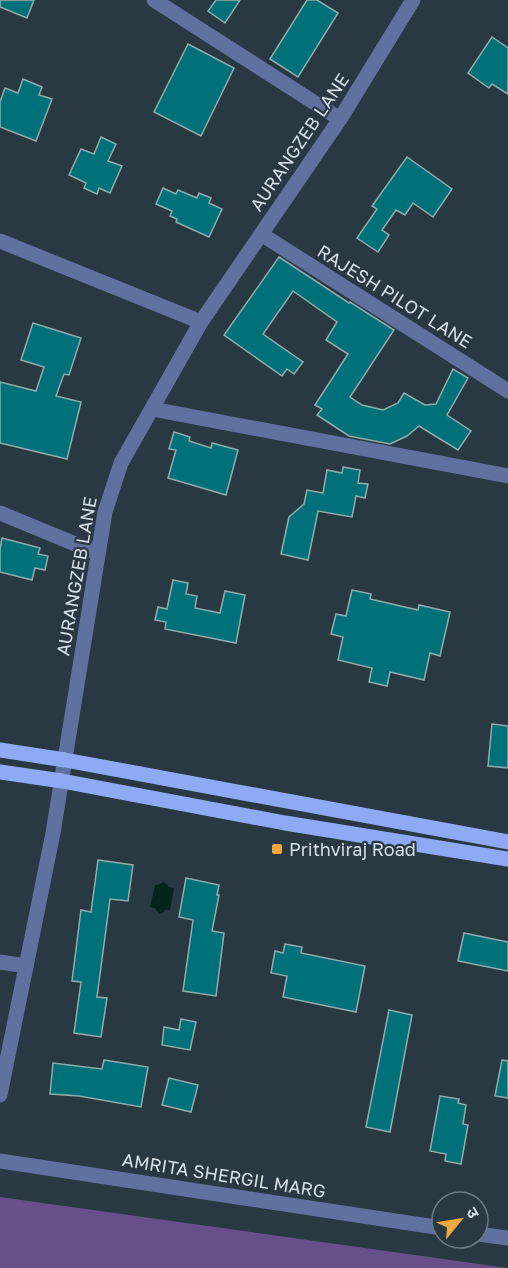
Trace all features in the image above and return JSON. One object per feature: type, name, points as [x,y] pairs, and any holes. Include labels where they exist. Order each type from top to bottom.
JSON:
[{"type":"main road","points":[[0,750],[65,760],[508,843]]},
{"type":"main road","points":[[0,772],[62,781],[285,823],[508,859]]},
{"type":"street","points":[[154,0],[340,119]]},
{"type":"street","name":"AURANGZEB LANE","points":[[0,1095],[62,781],[97,553],[105,512],[121,462],[201,322],[340,119],[413,0]]},
{"type":"street","name":"RAJESH PILOT LANE","points":[[261,234],[508,391]]},
{"type":"street","points":[[0,242],[201,322]]},
{"type":"street","points":[[152,409],[508,476]]},
{"type":"street","points":[[0,513],[97,553]]},
{"type":"street","points":[[0,962],[26,966]]},
{"type":"street","name":"AMRITA SHERGIL MARG","points":[[0,1161],[430,1226]]},
{"type":"street","points":[[490,1236],[508,1238]]},
{"type":"shaded area","points":[[164,882],[174,888],[170,910],[159,914],[155,908],[150,907],[155,885]]},
{"type":"shaded area","points":[[0,1197],[508,1268],[0,1268]]},
{"type":"building","points":[[0,0],[34,0],[27,18],[0,7]]},
{"type":"building","points":[[216,0],[240,0],[225,23],[208,11]]},
{"type":"building","points":[[307,0],[317,0],[338,13],[298,77],[270,59]]},
{"type":"building","points":[[492,37],[508,48],[508,94],[492,84],[489,88],[468,73]]},
{"type":"building","points":[[188,44],[234,68],[201,136],[154,112]]},
{"type":"building","points":[[23,79],[42,87],[39,95],[52,99],[36,141],[0,127],[0,102],[5,88],[18,93]]},
{"type":"building","points":[[101,137],[116,144],[108,161],[122,166],[110,193],[99,188],[97,194],[84,188],[86,183],[69,175],[81,149],[94,154]]},
{"type":"building","points":[[407,157],[452,189],[433,217],[413,203],[405,215],[396,210],[382,230],[389,235],[378,252],[357,238],[377,209],[372,206]]},
{"type":"building","points":[[163,188],[176,194],[178,190],[197,198],[199,193],[211,198],[209,203],[222,209],[209,237],[176,222],[177,219],[170,216],[172,211],[156,204]]},
{"type":"building","points":[[279,257],[394,330],[350,397],[362,405],[383,410],[398,403],[404,393],[425,405],[436,404],[453,369],[468,378],[447,415],[471,431],[458,450],[419,426],[407,436],[390,444],[349,436],[317,415],[322,409],[315,405],[348,354],[326,340],[337,322],[293,291],[263,334],[303,362],[294,374],[287,369],[282,376],[224,335]]},
{"type":"building","points":[[33,323],[81,338],[69,375],[64,374],[56,396],[81,402],[67,459],[0,443],[0,382],[36,391],[44,367],[21,360]]},
{"type":"building","points":[[174,432],[190,437],[189,441],[211,448],[212,443],[238,450],[226,495],[168,478],[176,450],[169,449]]},
{"type":"building","points":[[343,467],[360,470],[358,483],[368,484],[365,498],[356,496],[352,517],[318,511],[308,560],[281,554],[289,517],[304,504],[307,490],[323,493],[327,470],[342,473]]},
{"type":"building","points":[[2,538],[40,548],[38,554],[48,556],[45,570],[35,568],[32,580],[0,572]]},
{"type":"building","points":[[173,580],[188,583],[186,594],[197,596],[195,608],[220,613],[225,591],[245,595],[236,643],[165,629],[166,622],[155,620],[158,607],[167,609]]},
{"type":"building","points":[[352,590],[371,594],[370,599],[418,610],[419,605],[450,612],[440,656],[430,653],[424,680],[390,672],[387,686],[369,682],[372,668],[338,660],[343,637],[331,634],[336,614],[346,616]]},
{"type":"building","points":[[492,724],[508,726],[508,768],[488,766]]},
{"type":"building","points":[[98,860],[133,865],[128,901],[110,899],[97,997],[107,998],[101,1037],[74,1033],[81,982],[72,981],[81,910],[91,912]]},
{"type":"building","points":[[186,878],[219,885],[212,931],[224,933],[216,996],[183,991],[193,920],[179,917]]},
{"type":"building","points":[[464,933],[508,942],[508,971],[458,961]]},
{"type":"building","points":[[285,944],[302,947],[301,953],[365,966],[356,1012],[283,997],[287,976],[271,973],[275,951],[283,953]]},
{"type":"building","points":[[389,1010],[412,1015],[390,1132],[366,1127]]},
{"type":"building","points":[[181,1019],[196,1022],[190,1050],[162,1045],[164,1027],[179,1030]]},
{"type":"building","points":[[104,1060],[148,1067],[141,1107],[79,1096],[50,1094],[53,1063],[102,1069]]},
{"type":"building","points":[[502,1060],[508,1061],[508,1098],[495,1096]]},
{"type":"building","points":[[169,1078],[198,1085],[191,1112],[162,1105]]},
{"type":"building","points":[[440,1096],[459,1099],[458,1103],[466,1105],[463,1124],[468,1125],[461,1164],[445,1161],[446,1154],[430,1151]]},
{"type":"place","name":"Prithviraj Road","points":[[277,849]]}]
